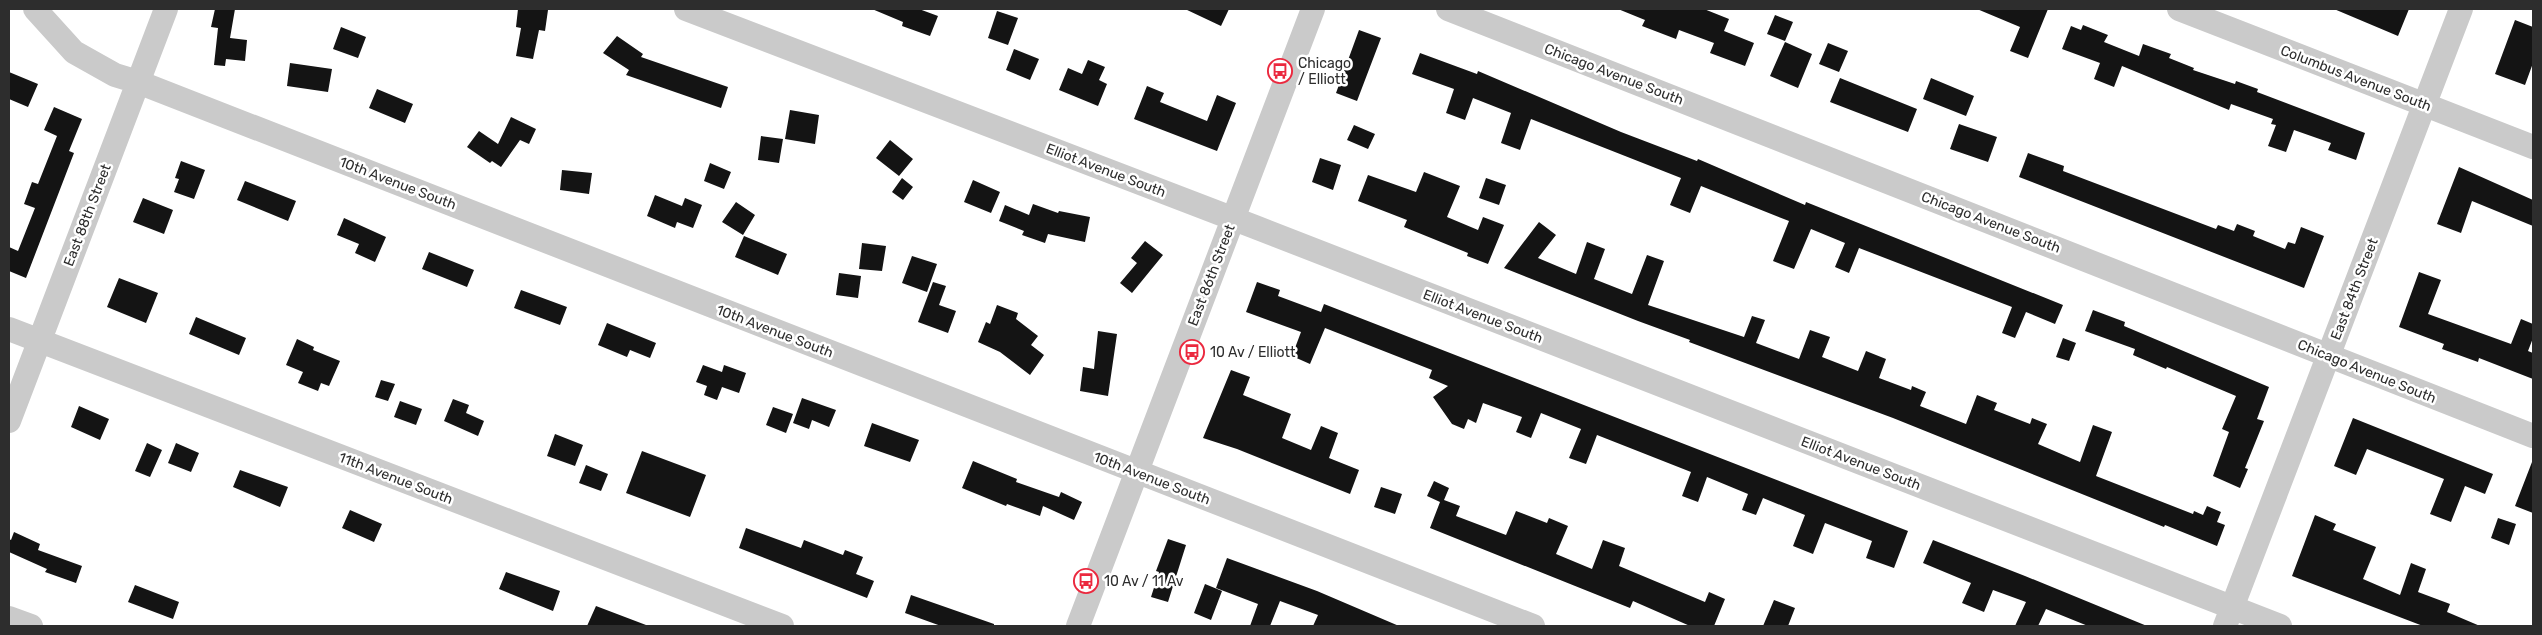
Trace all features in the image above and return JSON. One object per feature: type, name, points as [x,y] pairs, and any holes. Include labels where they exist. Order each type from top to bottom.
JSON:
[{"type":"street","name":"10th Avenue South","points":[[35,9],[74,52],[108,71],[1533,626]]},
{"type":"street","name":"East 88th Street","points":[[9,421],[166,9]]},
{"type":"street","name":"Elliot Avenue South","points":[[686,9],[1233,219],[2229,617],[2280,626]]},
{"type":"street","name":"East 86th Street","points":[[1078,626],[1313,9]]},
{"type":"street","name":"Chicago Avenue South","points":[[1448,9],[2533,436]]},
{"type":"street","name":"Columbus Avenue South","points":[[2179,9],[2533,147]]},
{"type":"street","name":"East 84th Street","points":[[2229,617],[2461,9]]},
{"type":"street","name":"11th Avenue South","points":[[9,329],[782,626]]},
{"type":"street","points":[[9,618],[31,626]]},
{"type":"building","points":[[215,9],[235,9],[230,38],[247,40],[245,61],[226,59],[225,66],[214,65],[218,28],[211,27]]},
{"type":"building","points":[[518,9],[548,10],[545,31],[539,30],[533,59],[516,56],[521,28],[516,27]]},
{"type":"building","points":[[872,9],[919,9],[938,16],[930,36],[902,26],[903,22]]},
{"type":"building","points":[[1185,9],[1229,9],[1221,26]]},
{"type":"building","points":[[1618,9],[1704,9],[1729,19],[1724,31],[1754,43],[1745,66],[1710,53],[1714,43],[1679,30],[1676,39],[1642,26],[1645,20]]},
{"type":"building","points":[[1977,9],[2048,9],[2028,58],[2010,51],[2020,27]]},
{"type":"building","points":[[2334,9],[2409,9],[2398,36]]},
{"type":"building","points":[[997,11],[1018,18],[1008,45],[988,38]]},
{"type":"building","points":[[1775,15],[1793,22],[1785,41],[1767,34]]},
{"type":"building","points":[[2515,20],[2533,27],[2533,63],[2525,85],[2495,74]]},
{"type":"building","points":[[2083,25],[2108,35],[2104,42],[2139,56],[2143,44],[2171,54],[2169,58],[2194,68],[2193,70],[2235,84],[2236,81],[2258,89],[2257,92],[2365,133],[2356,160],[2328,150],[2331,143],[2294,130],[2286,152],[2268,146],[2276,125],[2271,124],[2273,119],[2231,104],[2229,110],[2122,66],[2114,87],[2094,79],[2100,63],[2062,49],[2071,26],[2081,30]]},
{"type":"building","points":[[341,27],[366,37],[358,58],[333,49]]},
{"type":"building","points":[[1359,30],[1381,38],[1357,101],[1336,93]]},
{"type":"building","points":[[617,36],[643,54],[641,57],[728,87],[721,108],[626,75],[629,70],[603,53]]},
{"type":"building","points":[[1785,42],[1812,54],[1798,88],[1770,76]]},
{"type":"building","points":[[1828,43],[1848,51],[1839,72],[1819,64]]},
{"type":"building","points":[[1014,49],[1039,59],[1030,80],[1006,70]]},
{"type":"building","points":[[1420,53],[1477,74],[1478,71],[1621,132],[1697,161],[1698,159],[1805,205],[1806,202],[2063,305],[2055,324],[2026,312],[2015,338],[2002,333],[2012,307],[1859,248],[1849,273],[1835,267],[1845,243],[1811,229],[1794,269],[1773,261],[1789,221],[1701,186],[1690,213],[1670,205],[1681,178],[1531,119],[1520,150],[1501,143],[1511,113],[1473,98],[1465,120],[1446,113],[1454,89],[1412,74]]},
{"type":"building","points":[[1088,60],[1105,67],[1099,80],[1107,84],[1098,106],[1059,90],[1068,68],[1082,74]]},
{"type":"building","points":[[290,63],[332,69],[328,92],[287,86]]},
{"type":"building","points":[[9,72],[38,84],[28,107],[9,99]]},
{"type":"building","points":[[1840,78],[1917,109],[1908,132],[1830,102]]},
{"type":"building","points":[[1931,78],[1974,96],[1966,116],[1923,99]]},
{"type":"building","points":[[1147,86],[1164,93],[1160,102],[1207,121],[1217,95],[1236,103],[1217,151],[1134,119]]},
{"type":"building","points":[[377,89],[413,104],[405,123],[369,108]]},
{"type":"building","points":[[54,107],[82,119],[69,151],[74,153],[26,278],[9,271],[9,247],[18,251],[35,208],[24,204],[32,182],[38,184],[57,136],[44,130]]},
{"type":"building","points":[[790,110],[819,115],[815,144],[785,139]]},
{"type":"building","points":[[511,117],[536,129],[529,144],[520,140],[501,167],[492,161],[490,163],[467,147],[479,131],[498,144]]},
{"type":"building","points":[[1959,124],[1997,137],[1988,162],[1950,149]]},
{"type":"building","points":[[1354,125],[1375,134],[1368,149],[1347,140]]},
{"type":"building","points":[[761,136],[783,139],[779,163],[758,160]]},
{"type":"building","points":[[890,140],[913,159],[899,176],[876,158]]},
{"type":"building","points":[[2028,153],[2064,166],[2063,171],[2216,229],[2218,225],[2234,231],[2237,224],[2255,231],[2253,236],[2285,249],[2288,242],[2295,244],[2301,227],[2324,236],[2304,288],[2019,177]]},
{"type":"building","points":[[1320,158],[1341,165],[1333,190],[1312,182]]},
{"type":"building","points":[[181,161],[205,170],[194,199],[174,192],[179,179],[175,178]]},
{"type":"building","points":[[710,163],[731,172],[724,189],[704,181]]},
{"type":"building","points":[[2459,167],[2533,200],[2533,226],[2472,201],[2461,233],[2437,224]]},
{"type":"building","points":[[562,170],[592,173],[589,194],[560,190]]},
{"type":"building","points":[[1424,172],[1460,186],[1447,217],[1478,230],[1483,217],[1504,225],[1488,264],[1467,256],[1468,253],[1404,227],[1407,220],[1358,201],[1368,175],[1416,192]]},
{"type":"building","points":[[902,178],[913,187],[903,200],[892,192]]},
{"type":"building","points":[[1486,178],[1506,185],[1499,205],[1479,198]]},
{"type":"building","points":[[973,180],[1000,192],[991,213],[964,202]]},
{"type":"building","points":[[245,181],[296,201],[288,221],[237,200]]},
{"type":"building","points":[[655,195],[682,206],[685,198],[702,205],[693,228],[677,222],[675,228],[647,216]]},
{"type":"building","points":[[143,198],[173,210],[164,234],[133,222]]},
{"type":"building","points":[[736,202],[755,215],[743,235],[722,222]]},
{"type":"building","points":[[1033,204],[1058,213],[1059,211],[1090,217],[1085,242],[1048,234],[1045,243],[1022,235],[1024,231],[999,221],[1005,205],[1029,215]]},
{"type":"building","points":[[344,218],[386,237],[375,262],[355,253],[359,244],[337,235]]},
{"type":"building","points":[[1539,222],[1556,235],[1538,258],[1576,274],[1587,242],[1605,249],[1594,279],[1632,294],[1647,255],[1664,261],[1648,305],[1744,337],[1752,316],[1765,320],[1756,343],[1799,359],[1810,330],[1830,337],[1822,357],[1858,371],[1866,351],[1886,359],[1879,378],[1911,390],[1912,386],[1926,392],[1920,406],[1966,424],[1977,395],[1997,403],[1994,410],[2030,424],[2032,418],[2047,424],[2038,444],[2080,462],[2093,425],[2112,432],[2096,476],[2193,514],[2194,511],[2203,515],[2207,506],[2221,512],[2217,522],[2225,525],[2217,546],[2165,525],[2164,527],[1893,418],[1689,342],[1690,340],[1504,268]]},
{"type":"building","points":[[744,236],[787,254],[778,275],[735,257]]},
{"type":"building","points":[[1145,241],[1163,255],[1132,293],[1120,283],[1137,263],[1131,258]]},
{"type":"building","points":[[862,243],[886,246],[882,271],[859,269]]},
{"type":"building","points":[[429,252],[474,270],[467,287],[422,269]]},
{"type":"building","points":[[912,256],[937,264],[927,292],[902,283]]},
{"type":"building","points":[[2419,272],[2441,280],[2428,314],[2511,344],[2521,319],[2533,324],[2533,338],[2528,351],[2533,353],[2533,379],[2479,358],[2478,362],[2442,349],[2444,344],[2399,327]]},
{"type":"building","points":[[839,273],[861,276],[858,298],[836,295]]},
{"type":"building","points":[[119,278],[158,293],[146,323],[107,307]]},
{"type":"building","points":[[933,282],[946,286],[939,305],[956,311],[948,333],[918,322]]},
{"type":"building","points":[[1257,282],[1280,290],[1278,296],[1321,312],[1324,304],[1908,531],[1894,568],[1866,558],[1872,541],[1825,523],[1813,554],[1793,546],[1805,515],[1763,498],[1756,515],[1742,510],[1748,494],[1707,477],[1698,502],[1682,496],[1691,472],[1597,435],[1586,464],[1569,458],[1581,429],[1541,413],[1531,438],[1516,432],[1522,417],[1483,403],[1476,423],[1468,419],[1464,429],[1452,424],[1433,397],[1448,386],[1429,378],[1432,370],[1325,328],[1310,364],[1292,356],[1301,332],[1246,312]]},
{"type":"building","points":[[521,290],[567,307],[560,325],[514,308]]},
{"type":"building","points":[[997,305],[1018,313],[1016,319],[1038,336],[1031,345],[1044,355],[1030,375],[1000,352],[978,342],[986,322],[990,324]]},
{"type":"building","points":[[2093,310],[2125,322],[2124,326],[2269,387],[2257,419],[2264,421],[2245,468],[2248,469],[2240,488],[2213,476],[2229,432],[2222,429],[2236,396],[2133,355],[2135,349],[2085,331]]},
{"type":"building","points":[[196,317],[246,338],[239,355],[189,334]]},
{"type":"building","points":[[607,323],[656,343],[650,358],[630,350],[627,357],[598,345]]},
{"type":"building","points":[[1098,331],[1117,334],[1108,396],[1080,391],[1083,367],[1094,369]]},
{"type":"building","points":[[2063,338],[2076,343],[2069,361],[2056,357]]},
{"type":"building","points":[[297,339],[314,347],[313,350],[340,361],[329,386],[321,383],[318,391],[298,383],[303,372],[286,365]]},
{"type":"building","points":[[703,365],[722,372],[724,365],[746,373],[739,393],[722,387],[717,400],[704,395],[707,386],[696,382]]},
{"type":"building","points":[[1231,370],[1250,377],[1243,395],[1291,414],[1282,438],[1311,450],[1321,426],[1338,433],[1329,458],[1359,470],[1350,494],[1237,449],[1203,438]]},
{"type":"building","points":[[381,380],[395,384],[388,401],[375,397]]},
{"type":"building","points":[[802,398],[836,410],[829,427],[812,420],[809,429],[793,423]]},
{"type":"building","points":[[453,399],[469,405],[466,413],[484,421],[478,436],[444,421]]},
{"type":"building","points":[[400,401],[422,409],[416,425],[394,417]]},
{"type":"building","points":[[79,406],[109,419],[100,440],[71,427]]},
{"type":"building","points":[[773,407],[793,414],[786,433],[766,425]]},
{"type":"building","points":[[2353,418],[2493,474],[2485,494],[2465,486],[2451,522],[2430,514],[2444,479],[2367,449],[2356,475],[2334,466]]},
{"type":"building","points":[[872,423],[919,440],[910,462],[864,446]]},
{"type":"building","points":[[555,434],[583,445],[575,466],[547,456]]},
{"type":"building","points":[[147,443],[162,450],[150,477],[135,471]]},
{"type":"building","points":[[176,443],[199,453],[191,472],[168,463]]},
{"type":"building","points":[[642,451],[706,475],[690,517],[626,493]]},
{"type":"building","points":[[973,461],[1017,479],[1016,482],[1059,497],[1061,492],[1082,502],[1074,520],[1043,506],[1040,516],[1007,504],[1006,506],[962,488]]},
{"type":"building","points":[[2533,463],[2533,513],[2515,506]]},
{"type":"building","points":[[586,465],[608,474],[601,491],[579,483]]},
{"type":"building","points":[[240,470],[288,487],[280,507],[233,487]]},
{"type":"building","points":[[1434,481],[1449,488],[1444,500],[1460,506],[1456,516],[1506,535],[1516,511],[1547,523],[1549,518],[1568,526],[1556,554],[1592,569],[1603,540],[1625,548],[1619,566],[1705,602],[1709,592],[1725,599],[1714,626],[1690,626],[1633,601],[1630,608],[1430,528],[1440,502],[1427,496]]},
{"type":"building","points":[[1381,487],[1402,494],[1395,514],[1374,507]]},
{"type":"building","points":[[350,510],[382,524],[374,542],[342,528]]},
{"type":"building","points":[[2315,515],[2336,524],[2333,530],[2376,547],[2363,579],[2400,595],[2411,563],[2426,569],[2418,592],[2450,604],[2447,612],[2480,626],[2423,626],[2292,576]]},
{"type":"building","points":[[2498,518],[2516,524],[2509,545],[2491,538]]},
{"type":"building","points":[[746,528],[801,548],[804,540],[843,555],[845,550],[863,557],[856,574],[874,581],[867,598],[739,548]]},
{"type":"building","points":[[14,532],[40,544],[38,550],[82,566],[76,583],[45,572],[47,569],[9,552],[9,539],[11,540]]},
{"type":"building","points":[[1168,539],[1186,545],[1168,602],[1151,597],[1159,572],[1156,571]]},
{"type":"building","points":[[1933,540],[2147,626],[2088,626],[2046,609],[2038,626],[2015,626],[2026,602],[1993,590],[1984,612],[1962,603],[1971,583],[1923,563]]},
{"type":"building","points":[[1227,558],[1317,591],[1399,626],[1313,626],[1318,615],[1280,601],[1270,626],[1250,626],[1258,604],[1216,588]]},
{"type":"building","points":[[506,572],[560,591],[553,611],[499,589]]},
{"type":"building","points":[[1205,584],[1222,591],[1211,620],[1194,613]]},
{"type":"building","points":[[135,585],[179,602],[173,619],[128,602]]},
{"type":"building","points":[[911,595],[994,624],[994,626],[941,626],[905,613]]},
{"type":"building","points":[[1774,600],[1795,608],[1788,626],[1763,626]]},
{"type":"building","points":[[596,606],[646,625],[646,626],[587,626]]},
{"type":"place","name":"Chicago / Elliott","points":[[1280,71]]},
{"type":"place","name":"10 Av / Elliott","points":[[1192,352]]},
{"type":"place","name":"10 Av / 11 Av","points":[[1086,581]]}]
